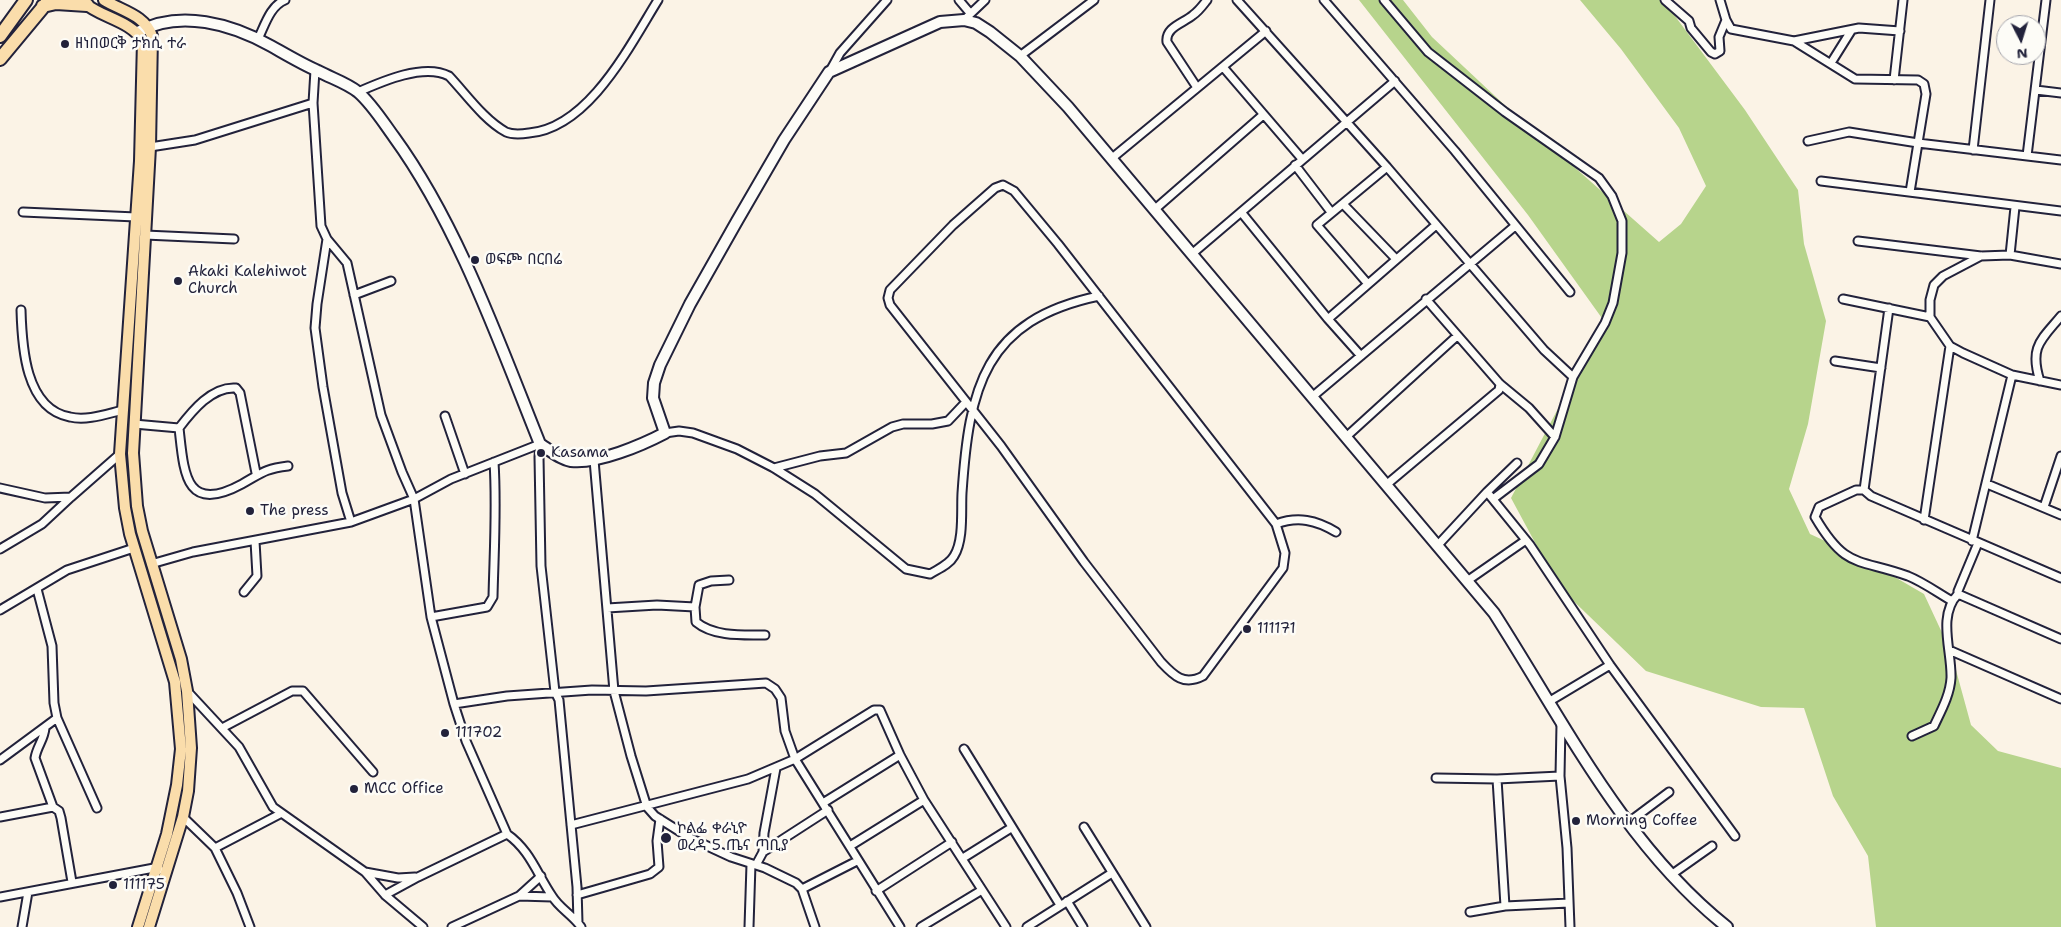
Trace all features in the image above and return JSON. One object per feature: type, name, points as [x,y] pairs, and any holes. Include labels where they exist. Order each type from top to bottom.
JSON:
[{"type":"highway","points":[[0,36],[26,0]]},
{"type":"highway","points":[[0,59],[46,3],[84,3]]},
{"type":"main road","points":[[104,0],[144,20],[149,26],[152,36],[150,147],[133,453],[137,506],[151,564],[181,659],[187,691],[191,748],[188,791],[183,817],[149,927]]},
{"type":"main road","points":[[84,3],[138,32],[143,41],[144,59],[136,218],[120,454],[125,508],[134,548],[166,645],[180,710],[181,749],[177,785],[167,834],[154,868],[138,927]]},
{"type":"street","points":[[258,39],[271,11],[277,3],[285,0]]},
{"type":"street","points":[[358,92],[392,77],[432,70],[440,71],[449,76],[492,122],[508,133],[539,133],[586,105],[604,85],[658,0]]},
{"type":"street","points":[[666,433],[653,398],[654,383],[660,365],[690,304],[784,140],[840,54],[888,0]]},
{"type":"street","points":[[959,0],[967,16],[1020,56],[1068,107],[1154,210],[1193,253],[1494,613],[1550,701],[1561,724],[1629,822],[1684,891],[1722,925]]},
{"type":"street","points":[[829,72],[940,22],[967,16],[985,0]]},
{"type":"street","points":[[1020,56],[1094,0]]},
{"type":"street","points":[[1196,86],[1167,42],[1166,36],[1170,31],[1195,14],[1207,0]]},
{"type":"street","points":[[1237,0],[1386,166],[1544,350],[1573,377]]},
{"type":"street","points":[[1324,0],[1395,81],[1570,292]]},
{"type":"street","points":[[1384,0],[1428,52],[1505,112],[1599,178],[1615,202],[1622,221],[1624,234],[1612,303],[1605,324],[1573,377],[1555,437],[1539,464],[1493,499]]},
{"type":"street","points":[[1665,0],[1689,21],[1693,30],[1711,52],[1715,54],[1720,52],[1719,37],[1726,20]]},
{"type":"street","points":[[1720,0],[1731,29],[1794,41],[1871,27],[1900,30]]},
{"type":"street","points":[[1894,80],[1903,0]]},
{"type":"street","points":[[1973,150],[1990,0]]},
{"type":"street","points":[[2027,156],[2046,0]]},
{"type":"street","points":[[138,32],[149,26],[186,21],[203,22],[234,29],[258,39],[358,92],[374,110],[413,164],[433,197],[483,304],[540,444],[538,457],[542,566],[555,692],[559,700],[580,925]]},
{"type":"street","points":[[1111,159],[1196,86],[1223,67],[1266,31]]},
{"type":"street","points":[[1831,63],[1851,32]]},
{"type":"street","points":[[1794,41],[1855,79],[1918,80],[1925,88],[1910,192]]},
{"type":"street","points":[[1223,67],[1302,159]]},
{"type":"street","points":[[315,70],[313,103],[321,226],[327,239],[347,263],[381,415],[414,499],[431,617],[454,704],[466,742],[507,834],[518,842],[541,876],[552,897],[580,925]]},
{"type":"street","points":[[1193,253],[1395,81]]},
{"type":"street","points":[[2036,90],[2061,93]]},
{"type":"street","points":[[150,147],[195,140],[313,103]]},
{"type":"street","points":[[1154,210],[1263,115]]},
{"type":"street","points":[[1808,141],[1848,132],[1918,143],[2061,160]]},
{"type":"street","points":[[1295,165],[1331,212]]},
{"type":"street","points":[[1368,284],[1317,228],[1318,222],[1343,204],[1386,166]]},
{"type":"street","points":[[1821,181],[2015,207],[2061,211]]},
{"type":"street","points":[[1003,185],[1014,191],[1099,296],[1276,524],[1285,553],[1283,568],[1203,676],[1193,681],[1184,681],[1174,676],[1161,662],[966,402],[890,305],[888,298],[890,290],[954,225],[995,188],[1003,185]]},
{"type":"street","points":[[1343,204],[1396,259]]},
{"type":"street","points":[[2010,255],[2015,207]]},
{"type":"street","points":[[23,212],[136,218]]},
{"type":"street","points":[[1241,212],[1328,319],[1361,356]]},
{"type":"street","points":[[1328,319],[1436,225]]},
{"type":"street","points":[[1312,397],[1426,299],[1515,226]]},
{"type":"street","points":[[145,235],[234,239]]},
{"type":"street","points":[[327,239],[316,304],[316,328],[323,387],[342,493],[351,522]]},
{"type":"street","points":[[1858,241],[1981,256],[2010,255],[2061,264]]},
{"type":"street","points":[[1981,256],[1943,276],[1934,285],[1930,300],[1930,318],[1950,346],[2012,375],[2061,385]]},
{"type":"street","points":[[354,295],[391,281]]},
{"type":"street","points":[[540,444],[558,456],[571,461],[594,460],[666,433],[679,431],[693,433],[737,449],[774,468],[815,494],[906,569],[930,574],[954,556],[959,539],[964,469],[972,410],[984,373],[999,349],[1018,329],[1076,300],[1099,296]]},
{"type":"street","points":[[1426,299],[1500,384],[1529,408],[1555,437]]},
{"type":"street","points":[[1843,299],[1930,318]]},
{"type":"street","points":[[1864,490],[1889,308]]},
{"type":"street","points":[[21,310],[22,342],[26,366],[47,408],[56,414],[71,418],[90,418],[123,410]]},
{"type":"street","points":[[2040,380],[2036,370],[2036,347],[2061,316]]},
{"type":"street","points":[[1346,437],[1457,336]]},
{"type":"street","points":[[1924,520],[1950,346]]},
{"type":"street","points":[[1835,361],[1881,368]]},
{"type":"street","points":[[1912,736],[1934,726],[1940,714],[1951,678],[1947,621],[1949,607],[1958,594],[1975,542],[2012,375]]},
{"type":"street","points":[[1386,485],[1499,390],[1500,384]]},
{"type":"street","points":[[256,473],[240,394],[236,388],[226,387],[218,390],[191,411],[179,428],[188,478],[198,492],[211,496],[242,484],[256,473],[268,468],[288,466]]},
{"type":"street","points":[[774,468],[820,456],[846,453],[892,427],[903,424],[948,422],[966,402]]},
{"type":"street","points":[[445,416],[465,474]]},
{"type":"street","points":[[134,424],[179,428]]},
{"type":"street","points":[[151,564],[193,552],[351,522],[414,499],[465,474],[540,444]]},
{"type":"street","points":[[0,548],[42,524],[120,454]]},
{"type":"street","points":[[2044,507],[2061,456]]},
{"type":"street","points":[[594,460],[614,691],[630,756],[647,807],[660,819],[709,848],[783,875],[802,889],[815,927]]},
{"type":"street","points":[[431,617],[487,607],[491,603],[493,597],[494,524],[497,507],[494,462]]},
{"type":"street","points":[[1437,546],[1517,463]]},
{"type":"street","points":[[1987,484],[2061,515]]},
{"type":"street","points":[[0,488],[45,498],[71,497]]},
{"type":"street","points":[[1952,601],[1909,577],[1861,564],[1842,554],[1828,540],[1816,517],[1819,507],[1856,490],[1864,490],[1871,496],[1924,520],[2061,578]]},
{"type":"street","points":[[1487,492],[1526,540],[1610,665],[1735,836]]},
{"type":"street","points":[[1276,524],[1291,519],[1311,520],[1336,532]]},
{"type":"street","points":[[1467,581],[1526,540]]},
{"type":"street","points":[[244,592],[257,576],[255,541]]},
{"type":"street","points":[[0,610],[67,570],[134,548]]},
{"type":"street","points":[[729,580],[711,581],[699,585],[695,607],[696,622],[704,628],[734,635],[765,635]]},
{"type":"street","points":[[37,589],[52,646],[54,703],[57,718],[97,808]]},
{"type":"street","points":[[1958,594],[2061,639]]},
{"type":"street","points":[[607,608],[657,605],[695,607]]},
{"type":"street","points":[[1949,650],[2061,699]]},
{"type":"street","points":[[1550,701],[1610,665]]},
{"type":"street","points":[[454,704],[555,692],[592,690],[646,691],[766,683],[775,689],[781,698],[785,731],[795,759],[900,927]]},
{"type":"street","points":[[187,691],[240,747],[273,807],[280,814],[365,872],[385,896],[423,927]]},
{"type":"street","points":[[222,728],[292,691],[303,691],[374,772]]},
{"type":"street","points":[[571,825],[647,807],[776,768],[795,759],[874,710],[880,710],[900,755],[924,800],[1006,927]]},
{"type":"street","points":[[0,760],[57,718]]},
{"type":"street","points":[[1561,724],[1560,776],[1567,848],[1570,927]]},
{"type":"street","points":[[45,728],[44,738],[35,758],[53,807],[58,811],[61,818],[72,882]]},
{"type":"street","points":[[964,749],[1060,905]]},
{"type":"street","points":[[824,803],[900,755]]},
{"type":"street","points":[[762,852],[776,768]]},
{"type":"street","points":[[1436,778],[1497,779],[1560,776]]},
{"type":"street","points":[[1497,779],[1505,906]]},
{"type":"street","points":[[1629,822],[1669,792]]},
{"type":"street","points":[[850,846],[924,800]]},
{"type":"street","points":[[0,817],[53,807]]},
{"type":"street","points":[[749,927],[754,864],[762,852],[828,810]]},
{"type":"street","points":[[215,848],[280,814]]},
{"type":"street","points":[[183,817],[215,848],[237,893],[250,927]]},
{"type":"street","points":[[577,895],[650,874],[659,867],[657,841],[660,819]]},
{"type":"street","points":[[1084,827],[1146,927]]},
{"type":"street","points":[[962,858],[1011,828]]},
{"type":"street","points":[[385,896],[418,877],[507,834]]},
{"type":"street","points":[[876,891],[952,842]]},
{"type":"street","points":[[1671,875],[1712,846]]},
{"type":"street","points":[[802,889],[858,861]]},
{"type":"street","points":[[0,897],[154,868],[165,871]]},
{"type":"street","points":[[365,872],[398,878],[418,877]]},
{"type":"street","points":[[1027,927],[1112,873]]},
{"type":"street","points":[[452,927],[519,896],[541,876]]},
{"type":"street","points":[[920,927],[982,890]]},
{"type":"street","points":[[22,927],[28,892]]},
{"type":"street","points":[[519,896],[552,897]]},
{"type":"street","points":[[1067,901],[1083,927]]},
{"type":"street","points":[[1470,912],[1505,906],[1569,903]]},
{"type":"green space","points":[[1359,0],[1403,0],[1432,37],[1512,112],[1659,242],[1681,224],[1706,186],[1679,128],[1621,49],[1580,0],[1663,0],[1745,110],[1798,190],[1804,244],[1826,321],[1808,424],[1789,489],[1810,534],[1862,558],[1924,594],[1951,652],[1971,725],[1998,751],[2061,768],[2061,927],[1876,927],[1868,856],[1833,796],[1804,708],[1761,707],[1646,671],[1559,587],[1511,498],[1604,321],[1528,215]]},
{"type":"place","name":"ዘነበወርቅ ታክሲ ተራ","points":[[65,44]]},
{"type":"place","name":"ወፍጮ በርበሬ","points":[[475,260]]},
{"type":"place","name":"Akaki Kalehiwot Church","points":[[178,281]]},
{"type":"place","name":"Kasama","points":[[541,453]]},
{"type":"place","name":"The press","points":[[250,511]]},
{"type":"place","name":"111171","points":[[1247,629]]},
{"type":"place","name":"111702","points":[[445,733]]},
{"type":"place","name":"MCC Office","points":[[354,789]]},
{"type":"place","name":"Morning Coffee","points":[[1576,821]]},
{"type":"place","name":"ኮልፌ ቀራኒዮ ወረዳ 5 ጤና ጣቢያ","points":[[666,838]]},
{"type":"place","name":"111175","points":[[113,885]]}]
